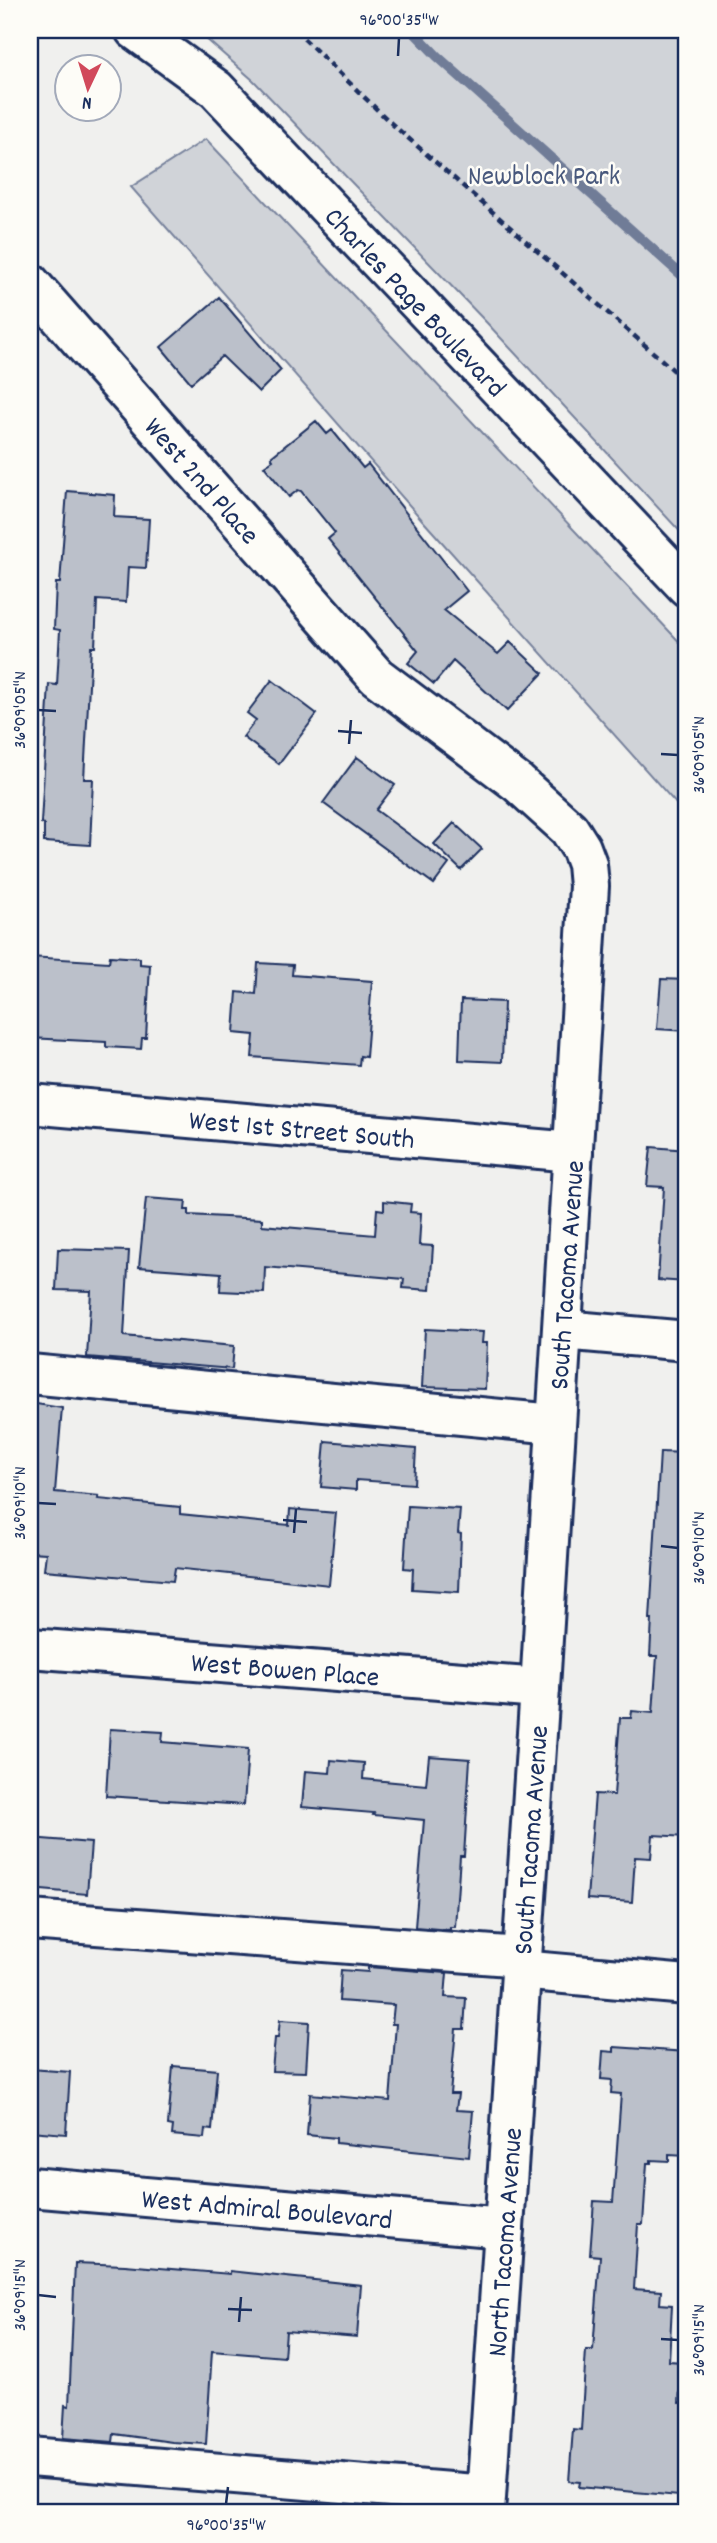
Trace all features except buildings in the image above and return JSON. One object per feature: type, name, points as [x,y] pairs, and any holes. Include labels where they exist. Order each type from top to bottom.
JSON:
[{"type":"street","name":"Charles Page Boulevard","points":[[135,30],[216,89],[687,587]]},
{"type":"street","name":"West 2nd Place","points":[[30,283],[376,676]]},
{"type":"street","name":"South Tacoma Avenue","points":[[376,676],[542,803],[569,829],[587,864],[589,886],[563,1330],[521,1964]]},
{"type":"street","name":"West 1st Street South","points":[[30,1104],[573,1152]]},
{"type":"street","points":[[563,1330],[687,1341]]},
{"type":"street","points":[[30,1374],[555,1424]]},
{"type":"street","name":"West Bowen Place","points":[[30,1648],[540,1688]]},
{"type":"street","points":[[30,1920],[521,1964],[687,1985]]},
{"type":"street","name":"North Tacoma Avenue","points":[[485,2504],[521,1964]]},
{"type":"street","name":"West Admiral Boulevard","points":[[30,2187],[504,2228]]},
{"type":"street","points":[[30,2457],[485,2504]]},
{"type":"path","points":[[295,30],[392,124],[687,382]]},
{"type":"green space","name":"Newblock Park","points":[[196,30],[687,30],[687,539],[487,323],[254,81]]},
{"type":"green space","points":[[206,139],[687,650],[687,816],[424,522],[131,187]]},
{"type":"waterway","points":[[412,30],[437,56],[687,280]]}]
